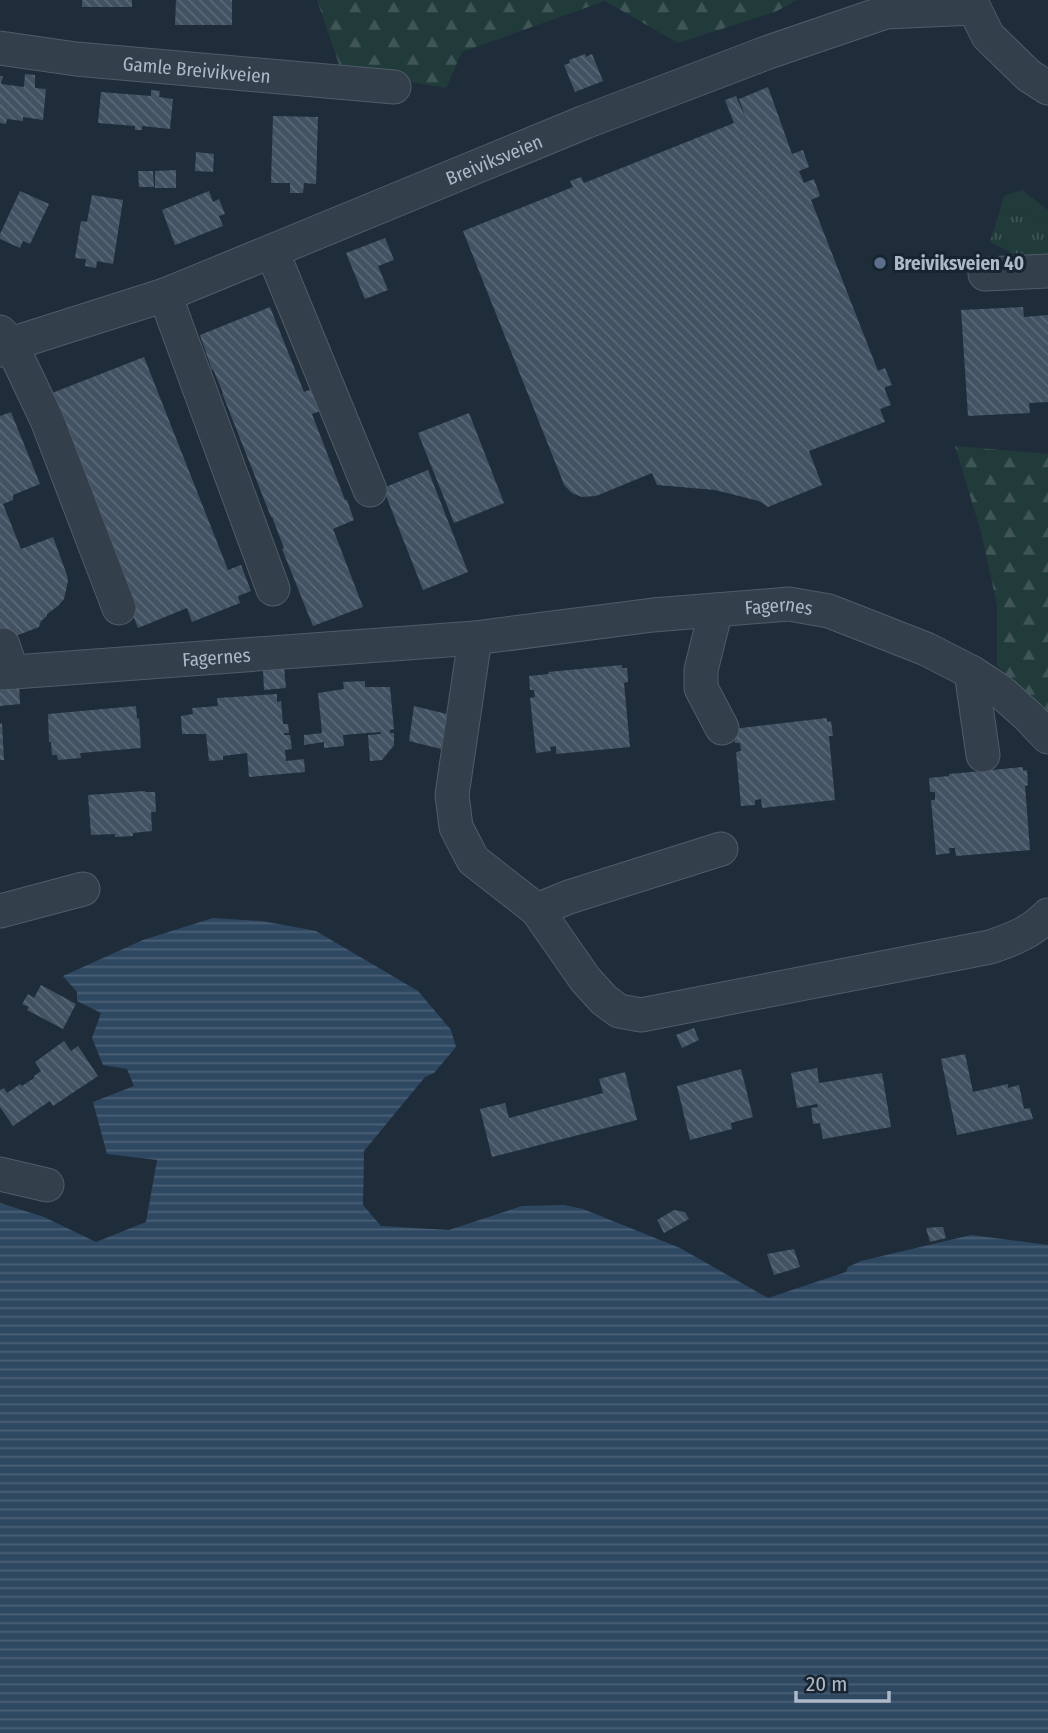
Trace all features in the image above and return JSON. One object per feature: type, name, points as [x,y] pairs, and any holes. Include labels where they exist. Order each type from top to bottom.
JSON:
[{"type":"street","points":[[976,4],[988,36],[1028,75],[1048,88]]},
{"type":"street","name":"Breiviksveien","points":[[4,342],[165,295],[585,122],[766,53],[886,12],[976,4]]},
{"type":"street","name":"Gamle Breivikveien","points":[[0,48],[76,59],[394,87]]},
{"type":"street","points":[[272,251],[370,490]]},
{"type":"street","points":[[985,274],[1048,271]]},
{"type":"street","points":[[165,295],[273,589]]},
{"type":"street","points":[[4,342],[47,420],[119,608]]},
{"type":"street","name":"Fagernes","points":[[5,663],[475,638],[653,615],[789,604],[830,611],[926,649],[971,672],[1000,691],[1048,737]]},
{"type":"street","points":[[716,610],[701,670],[701,688],[722,728]]},
{"type":"street","points":[[475,638],[452,795],[457,827],[473,860],[537,911],[585,979],[619,1012],[641,1015],[990,947],[1019,937],[1048,915]]},
{"type":"street","points":[[971,672],[983,755]]},
{"type":"street","points":[[537,911],[569,897],[721,849]]},
{"type":"street","points":[[0,911],[83,889]]},
{"type":"street","points":[[0,1174],[47,1185]]},
{"type":"green space","points":[[317,0],[797,0],[777,11],[678,43],[605,1],[462,52],[446,88],[341,70]]},
{"type":"green space","points":[[1022,190],[1048,210],[1048,223],[1020,212],[1016,217],[1000,210],[1004,196]]},
{"type":"green space","points":[[1000,210],[1016,217],[1020,212],[1048,223],[1048,264],[1035,264],[990,242]]},
{"type":"green space","points":[[955,446],[1048,454],[1048,716],[997,666],[997,605],[981,532]]},
{"type":"water","points":[[213,918],[262,921],[316,931],[418,991],[451,1030],[456,1047],[434,1073],[425,1077],[364,1151],[363,1205],[381,1226],[449,1230],[522,1206],[564,1205],[583,1209],[680,1248],[768,1298],[846,1272],[848,1267],[861,1261],[971,1235],[1048,1245],[1048,1733],[0,1733],[0,1203],[44,1217],[96,1242],[146,1222],[157,1160],[107,1154],[93,1102],[134,1086],[127,1069],[103,1065],[92,1038],[101,1013],[77,1001],[77,992],[63,976],[143,940]]},
{"type":"building","points":[[82,0],[132,0],[132,7],[82,7]]},
{"type":"building","points":[[176,0],[232,0],[232,25],[175,25]]},
{"type":"building","points":[[585,54],[586,57],[592,54],[603,81],[575,92],[564,65],[570,63],[569,60]]},
{"type":"building","points":[[25,74],[35,75],[35,88],[46,89],[43,120],[23,117],[23,121],[7,119],[6,124],[0,123],[0,76],[3,76],[1,84],[24,87]]},
{"type":"building","points":[[768,87],[792,154],[803,150],[809,167],[799,171],[804,183],[814,179],[820,196],[811,200],[878,371],[885,368],[892,385],[885,387],[891,405],[880,409],[885,422],[809,451],[822,485],[768,507],[759,501],[715,490],[657,485],[652,473],[596,496],[582,497],[572,493],[564,485],[463,231],[573,187],[570,181],[581,177],[584,183],[734,123],[725,100],[736,96],[746,119],[739,99]]},
{"type":"building","points":[[151,90],[160,91],[159,97],[173,99],[170,129],[142,126],[142,130],[135,130],[135,126],[98,123],[101,92],[151,96]]},
{"type":"building","points":[[273,116],[318,117],[316,184],[304,183],[303,193],[290,193],[290,183],[271,183]]},
{"type":"building","points":[[196,152],[214,154],[213,172],[195,171]]},
{"type":"building","points":[[176,170],[176,188],[155,188],[155,171]]},
{"type":"building","points":[[138,171],[153,171],[154,187],[139,187]]},
{"type":"building","points":[[20,191],[49,204],[30,244],[23,241],[20,248],[0,239],[0,234]]},
{"type":"building","points":[[209,191],[213,202],[219,199],[225,214],[219,216],[223,226],[175,245],[162,210]]},
{"type":"building","points":[[92,195],[123,200],[113,264],[97,261],[96,268],[85,266],[86,259],[75,258],[81,221],[87,222]]},
{"type":"building","points":[[385,238],[394,260],[378,266],[388,290],[365,299],[346,253]]},
{"type":"building","points":[[270,307],[304,392],[317,387],[325,409],[312,414],[354,520],[333,529],[363,607],[313,626],[200,335]]},
{"type":"building","points":[[1023,307],[1024,317],[1048,315],[1048,402],[1029,403],[1030,413],[968,416],[961,310]]},
{"type":"building","points":[[144,357],[228,570],[241,565],[251,591],[238,596],[240,603],[192,622],[187,608],[138,628],[47,395]]},
{"type":"building","points":[[11,412],[40,484],[13,495],[13,500],[3,504],[21,549],[53,537],[68,581],[64,599],[47,614],[39,627],[0,642],[0,416]]},
{"type":"building","points":[[469,413],[504,503],[454,523],[418,433]]},
{"type":"building","points":[[428,470],[468,572],[423,590],[383,488]]},
{"type":"building","points":[[622,665],[622,668],[627,668],[628,682],[624,683],[630,747],[556,754],[556,746],[550,747],[551,751],[536,753],[530,698],[535,697],[534,690],[530,690],[529,676]]},
{"type":"building","points":[[284,667],[286,688],[264,690],[263,669]]},
{"type":"building","points":[[365,681],[365,687],[390,687],[394,729],[390,730],[390,733],[394,733],[394,745],[382,760],[370,761],[368,735],[381,734],[380,732],[343,735],[344,746],[324,748],[324,742],[304,745],[304,735],[322,733],[318,693],[344,689],[343,682]]},
{"type":"building","points":[[19,685],[20,704],[0,706],[0,687]]},
{"type":"building","points":[[277,694],[277,702],[281,701],[283,724],[288,724],[289,733],[284,735],[290,735],[292,749],[285,750],[286,761],[304,759],[305,772],[249,777],[247,753],[209,761],[206,734],[182,734],[181,716],[193,714],[192,708],[218,706],[217,698]]},
{"type":"building","points":[[136,706],[141,748],[80,753],[81,758],[58,760],[57,755],[52,755],[48,714]]},
{"type":"building","points":[[414,706],[447,714],[441,749],[409,741]]},
{"type":"building","points":[[827,718],[827,722],[831,721],[833,736],[829,736],[835,800],[762,808],[761,799],[755,800],[755,805],[741,806],[736,752],[741,751],[740,743],[735,743],[733,729]]},
{"type":"building","points":[[2,723],[4,760],[0,760],[0,724]]},
{"type":"building","points":[[1023,767],[1023,771],[1027,770],[1028,785],[1025,786],[1030,850],[956,856],[955,848],[949,848],[950,853],[936,855],[931,800],[935,800],[935,792],[930,792],[929,778]]},
{"type":"building","points":[[155,792],[156,812],[151,812],[152,831],[133,833],[133,836],[91,835],[88,795]]},
{"type":"building","points":[[41,985],[76,1004],[63,1029],[27,1010],[29,1007],[22,1004],[28,994],[34,998]]},
{"type":"building","points":[[694,1028],[699,1040],[682,1048],[676,1035]]},
{"type":"building","points":[[64,1041],[71,1051],[78,1046],[98,1076],[53,1106],[50,1101],[13,1126],[0,1107],[0,1090],[4,1088],[7,1093],[34,1078],[41,1071],[35,1062]]},
{"type":"building","points":[[965,1054],[973,1092],[1008,1084],[1008,1088],[1019,1085],[1024,1109],[1030,1108],[1033,1119],[957,1135],[941,1059]]},
{"type":"building","points":[[817,1068],[819,1083],[882,1073],[891,1127],[823,1139],[820,1123],[813,1124],[811,1108],[818,1107],[817,1104],[797,1108],[791,1073]]},
{"type":"building","points":[[741,1069],[753,1117],[731,1123],[732,1129],[690,1140],[677,1086]]},
{"type":"building","points":[[625,1072],[637,1120],[492,1157],[480,1109],[505,1103],[509,1118],[603,1093],[599,1079]]},
{"type":"building","points":[[674,1210],[685,1212],[689,1219],[664,1233],[657,1220]]},
{"type":"building","points":[[943,1227],[946,1238],[930,1242],[926,1228]]},
{"type":"building","points":[[794,1249],[800,1267],[774,1275],[767,1254]]},
{"type":"place","name":"Breiviksveien 40","points":[[880,263]]}]
